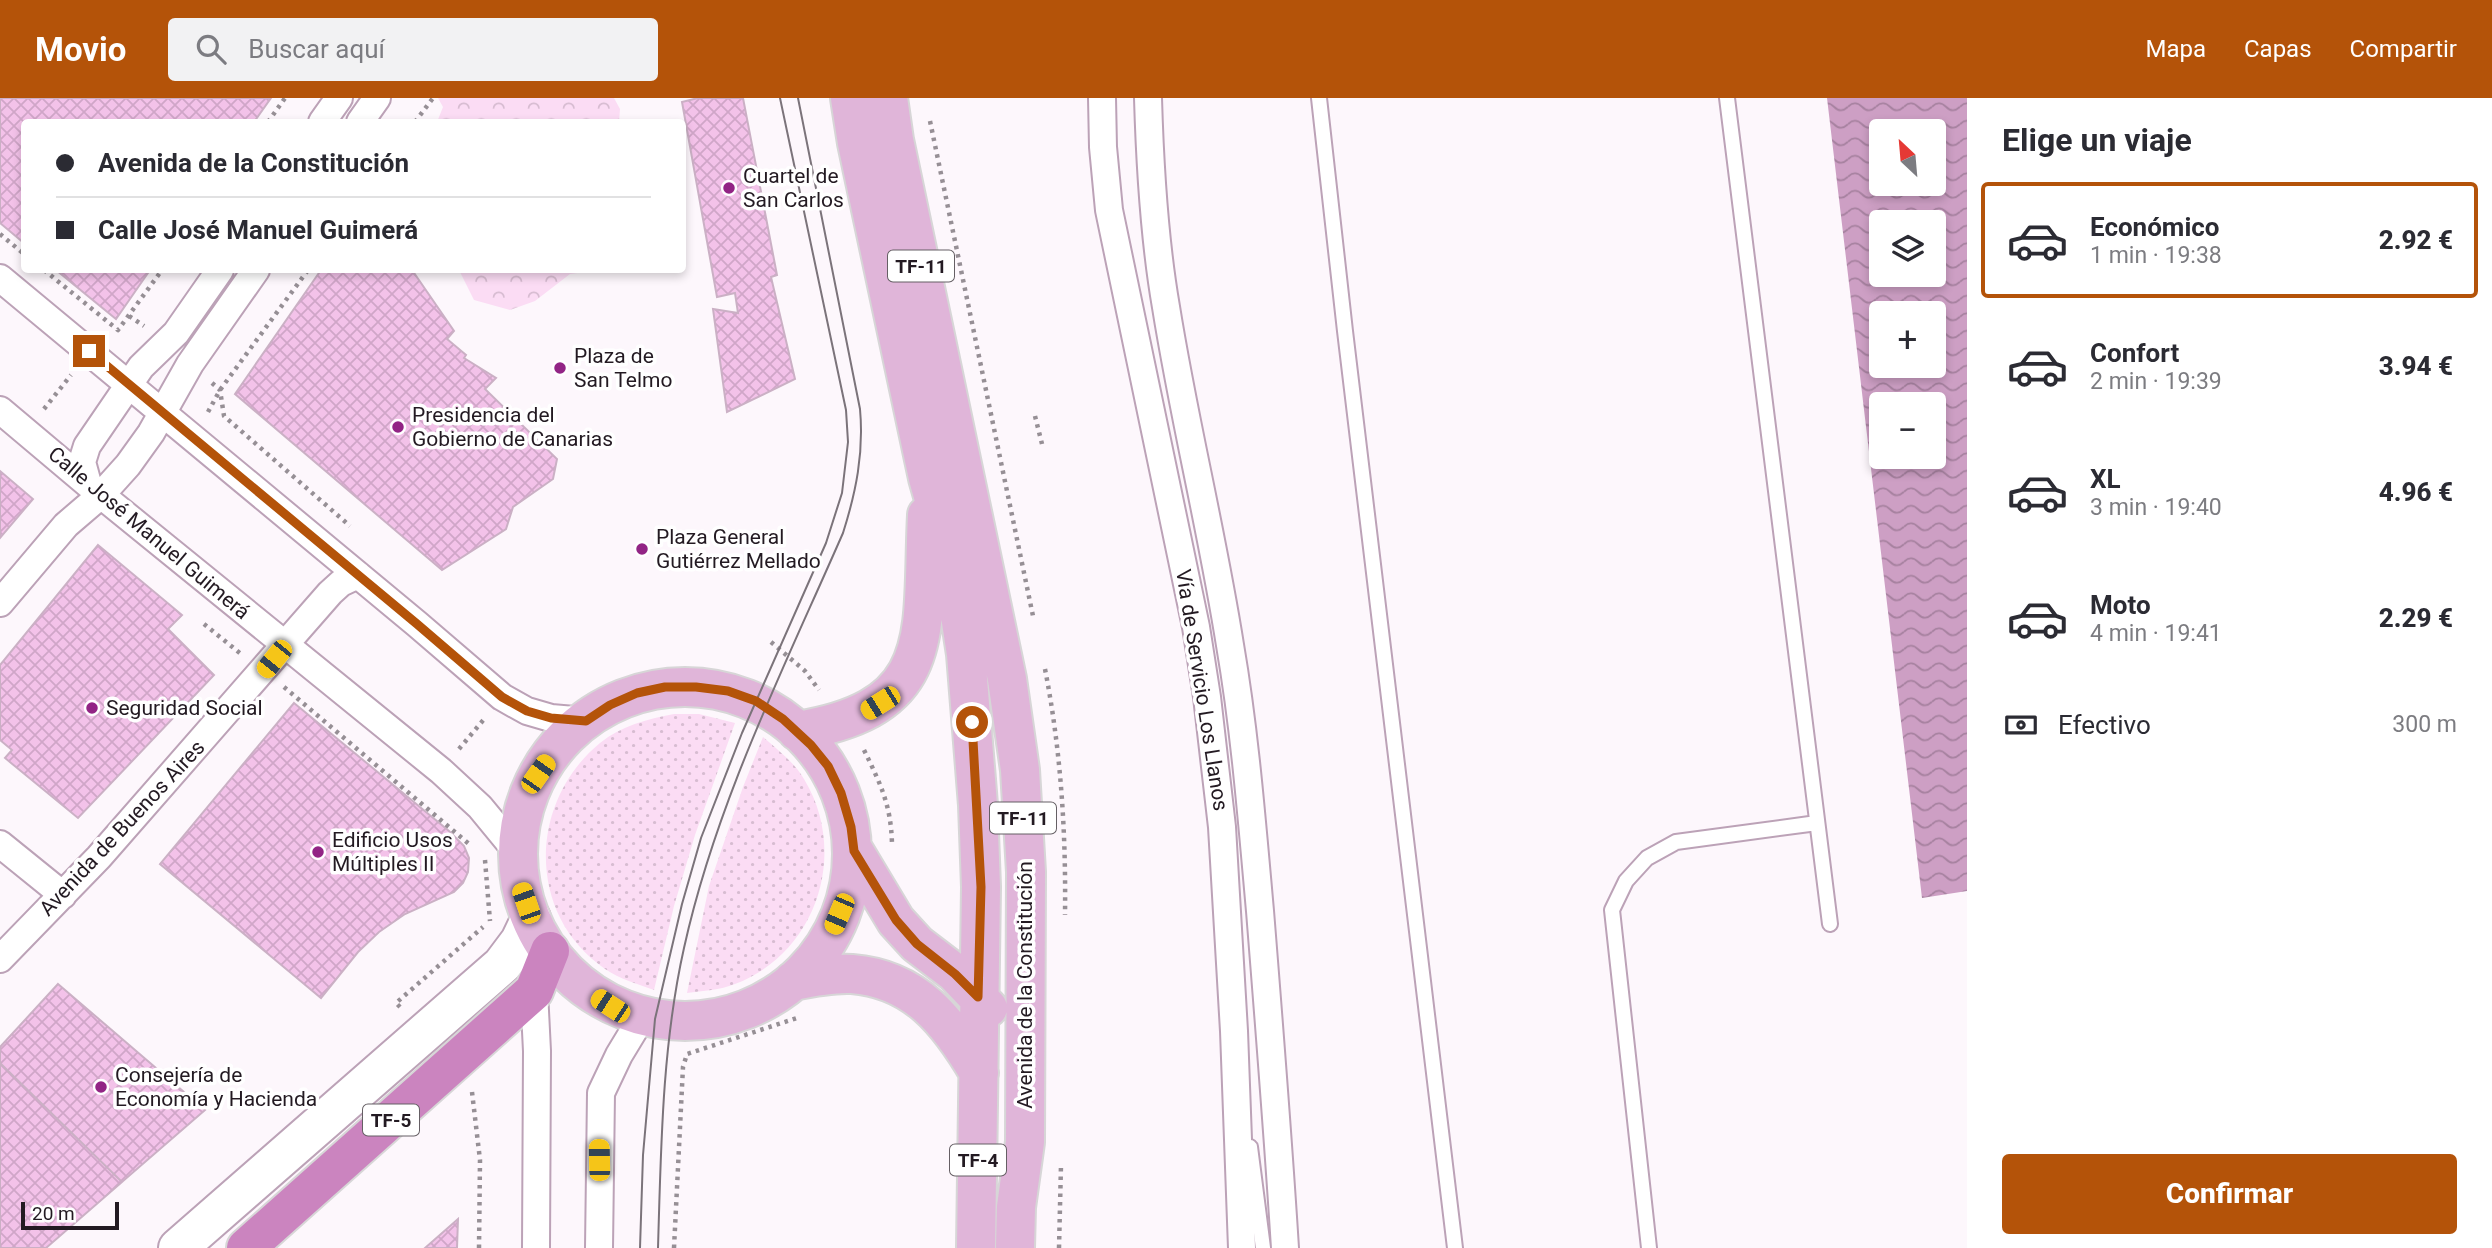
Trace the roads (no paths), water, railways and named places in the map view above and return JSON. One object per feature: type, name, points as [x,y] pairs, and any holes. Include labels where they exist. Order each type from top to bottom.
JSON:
[{"type":"highway","name":"TF-5","points":[[246,1248],[534,991],[550,951]]},
{"type":"main road","name":"TF-11","points":[[850,98],[857,143],[928,478],[952,563],[966,654],[978,805],[981,887],[979,1073]]},
{"type":"main road","name":"Avenida de la Constitución","points":[[888,98],[897,153],[1007,679],[1020,769],[1026,872],[1026,1024],[1024,1142],[1016,1206],[1015,1248]]},
{"type":"main road","points":[[797,731],[844,721],[867,711],[894,692],[911,668],[920,641],[925,589],[928,478]]},
{"type":"main road","points":[[795,999],[815,957],[832,930],[846,897],[854,851],[851,827],[841,793],[828,766],[783,719],[756,701],[728,691],[665,687],[637,693],[610,705],[586,721],[559,745],[538,774],[526,806],[501,855],[521,888],[531,918],[550,951],[566,971],[591,994],[610,1006],[642,1017],[672,1021],[704,1020],[766,999],[795,999],[832,974],[853,974],[886,981],[916,996],[934,1010],[958,1037],[979,1073]]},
{"type":"main road","points":[[854,851],[896,920],[917,944],[955,974],[996,1016],[1004,1036],[1002,1153],[1016,1206]]},
{"type":"main road","name":"TF-4","points":[[976,1248],[979,1073]]},
{"type":"street","points":[[324,119],[339,98]]},
{"type":"street","points":[[362,119],[377,98]]},
{"type":"street","name":"Vía de Servicio Los Llanos","points":[[1102,98],[1109,210],[1196,627],[1207,697],[1222,827],[1234,1031],[1242,1248]]},
{"type":"street","name":"Vía de Servicio Los Llanos","points":[[1148,98],[1153,194],[1166,307],[1185,418],[1216,564],[1239,709],[1266,981],[1285,1248]]},
{"type":"street","points":[[94,489],[82,462],[83,454],[127,385],[141,367],[176,333],[218,273]]},
{"type":"street","points":[[0,603],[94,489],[128,465],[190,364],[254,273]]},
{"type":"street","points":[[0,278],[502,697],[527,711],[551,718],[586,721]]},
{"type":"street","name":"Calle José Manuel Guimerá","points":[[0,410],[441,771],[480,807],[501,855]]},
{"type":"street","name":"Avenida de Buenos Aires","points":[[0,959],[63,895],[263,673],[330,593],[341,583],[358,575]]},
{"type":"street","points":[[0,844],[63,895]]},
{"type":"street","points":[[178,1248],[502,965],[520,941],[531,918]]},
{"type":"street","points":[[534,991],[537,1051],[536,1248]]},
{"type":"street","points":[[598,1248],[601,1093],[619,1055],[642,1017]]},
{"type":"lane","points":[[1319,98],[1455,1248]]},
{"type":"lane","points":[[1727,98],[1829,924]]},
{"type":"lane","points":[[1649,1248],[1612,910],[1626,881],[1647,858],[1676,842],[1817,822]]},
{"type":"lane","points":[[1234,1031],[1263,1248]]},
{"type":"water","points":[[1827,98],[1967,98],[1967,891],[1922,898],[1871,469],[1946,469],[1946,392],[1869,392],[1869,452]]},
{"type":"tram line","points":[[640,1248],[643,1155],[655,1019],[682,904],[701,838],[742,733],[826,543],[842,493],[848,442],[846,410],[780,98]]},
{"type":"tram line","points":[[658,1248],[667,1060],[684,948],[714,841],[733,789],[775,685],[843,533],[852,503],[860,457],[860,409],[798,98]]},
{"type":"place","name":"Cuartel de San Carlos","points":[[729,188]]},
{"type":"place","name":"Plaza de San Telmo","points":[[560,368]]},
{"type":"place","name":"Presidencia del Gobierno de Canarias","points":[[398,427]]},
{"type":"place","name":"Plaza General Gutiérrez Mellado","points":[[642,549]]},
{"type":"place","name":"Seguridad Social","points":[[92,708]]},
{"type":"place","name":"Edificio Usos Múltiples II","points":[[318,852]]},
{"type":"place","name":"Consejería de Economía y Hacienda","points":[[101,1087]]}]
